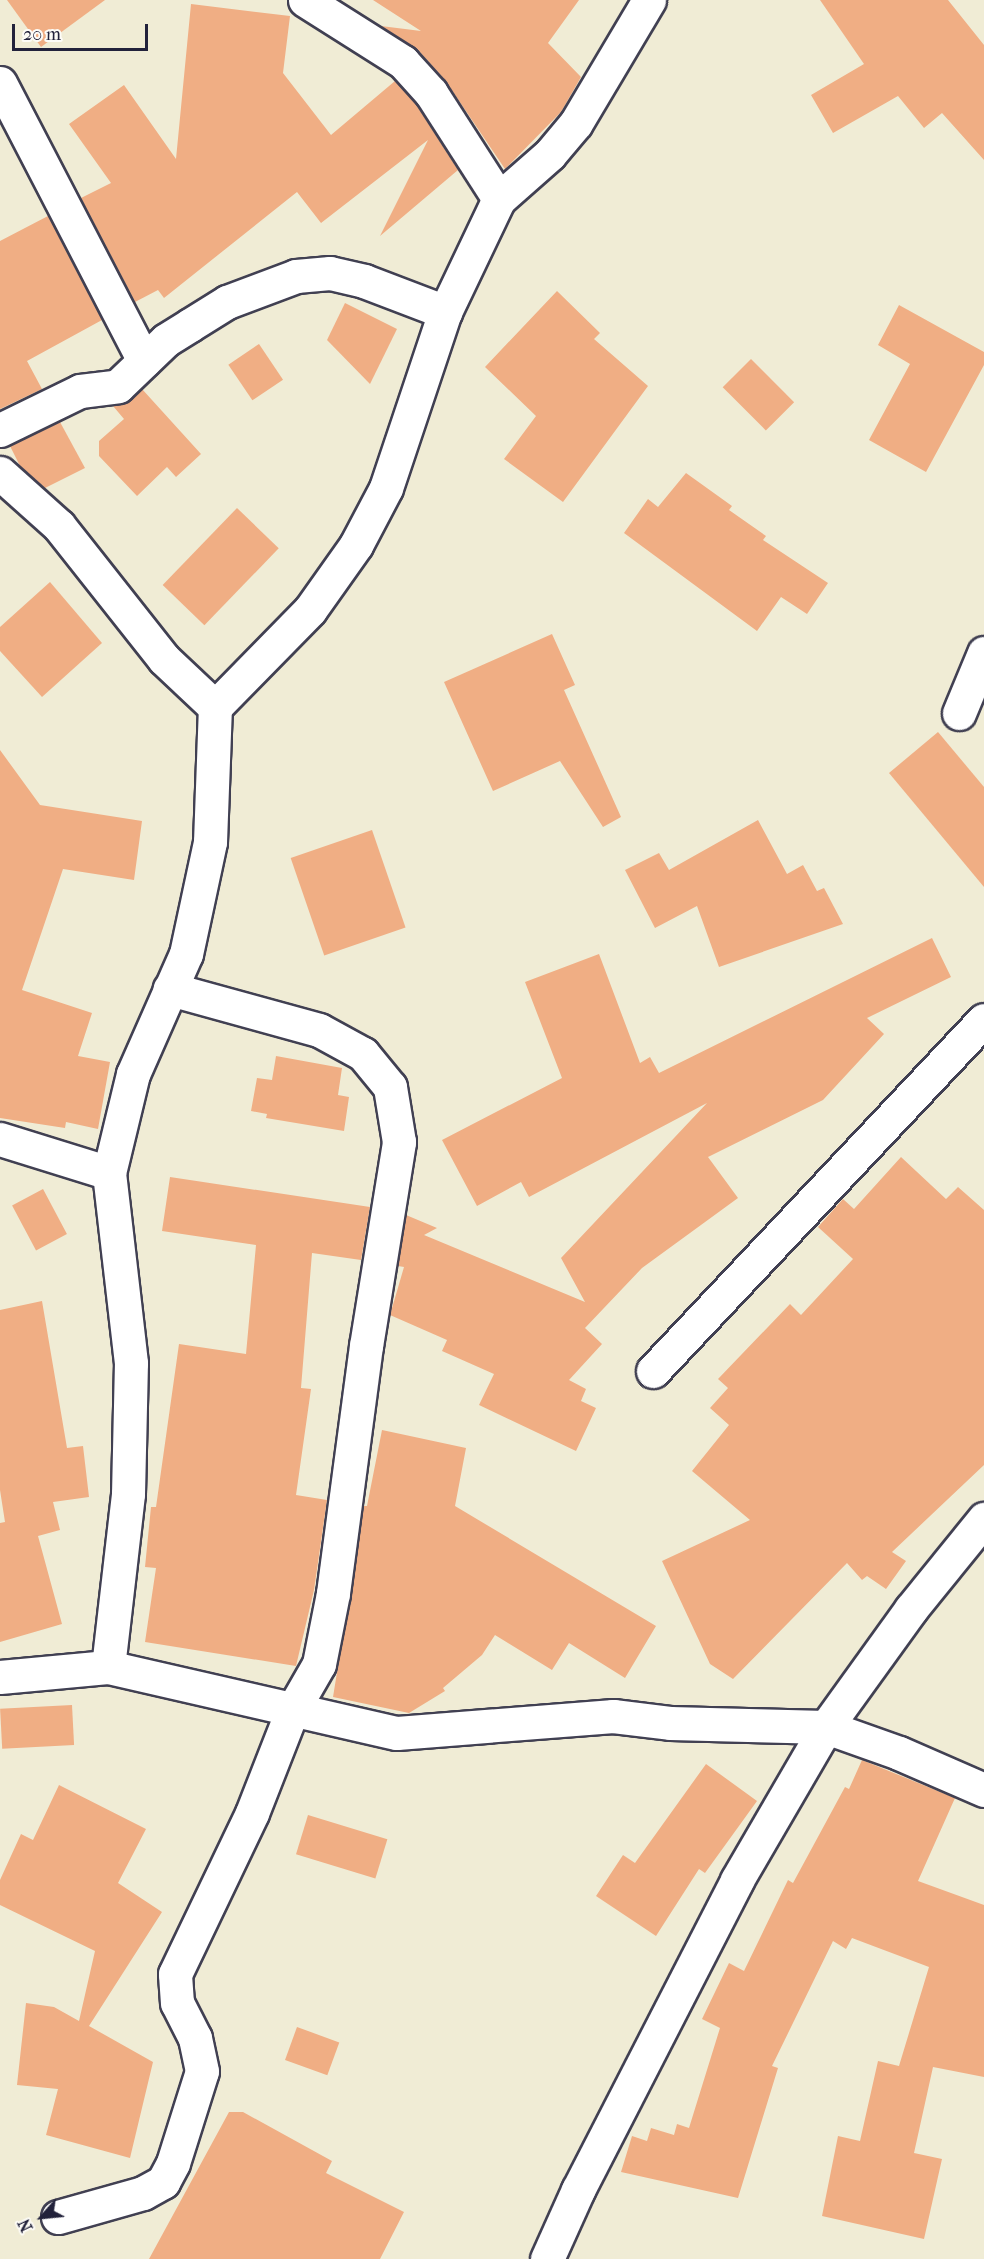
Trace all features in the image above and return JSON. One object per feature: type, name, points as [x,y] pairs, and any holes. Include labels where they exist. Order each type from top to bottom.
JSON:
[{"type":"street","points":[[305,0],[403,62],[431,93],[499,199]]},
{"type":"street","points":[[108,1667],[128,1494],[131,1363],[109,1173],[133,1074],[186,954],[210,842],[215,707],[310,610],[356,545],[386,488],[445,312],[499,199],[550,154],[576,123],[649,0]]},
{"type":"street","points":[[0,83],[144,361]]},
{"type":"street","points":[[0,430],[80,391],[118,386],[166,340],[227,302],[297,276],[330,273],[364,281],[445,312]]},
{"type":"street","points":[[0,473],[59,526],[164,659],[215,707]]},
{"type":"street","points":[[959,713],[984,653]]},
{"type":"street","points":[[58,2217],[143,2193],[163,2182],[173,2163],[202,2071],[195,2038],[177,2003],[175,1974],[252,1813],[292,1711],[320,1664],[333,1593],[366,1346],[399,1142],[390,1087],[363,1054],[319,1030],[170,989]]},
{"type":"street","points":[[653,1371],[984,1020]]},
{"type":"street","points":[[0,1139],[109,1173]]},
{"type":"street","points":[[547,2259],[578,2190],[737,1880],[826,1727],[910,1609],[984,1519]]},
{"type":"street","points":[[0,1677],[108,1667],[292,1711],[397,1733],[613,1716],[670,1723],[826,1727],[898,1753],[984,1790]]},
{"type":"building","points":[[7,0],[105,0],[41,47]]},
{"type":"building","points":[[373,0],[579,0],[548,43],[581,77],[561,112],[505,169],[445,80],[417,49],[381,26],[421,31]]},
{"type":"building","points":[[820,0],[948,0],[984,45],[984,160],[942,113],[924,128],[898,96],[833,133],[811,95],[864,64]]},
{"type":"building","points":[[191,4],[290,16],[283,73],[331,135],[395,81],[416,104],[458,170],[380,236],[428,140],[321,223],[297,192],[164,298],[158,290],[135,302],[81,198],[111,183],[69,124],[124,85],[176,159]]},
{"type":"building","points":[[48,216],[102,320],[27,361],[42,389],[0,409],[0,241]]},
{"type":"building","points":[[557,291],[600,333],[594,339],[648,386],[563,502],[504,459],[536,416],[485,367]]},
{"type":"building","points":[[345,303],[397,329],[370,384],[327,340]]},
{"type":"building","points":[[899,305],[984,352],[984,365],[926,472],[869,440],[910,364],[878,345]]},
{"type":"building","points":[[259,344],[283,380],[252,400],[228,365]]},
{"type":"building","points":[[751,359],[794,402],[766,430],[723,387]]},
{"type":"building","points":[[142,389],[201,454],[176,477],[167,467],[137,496],[99,456],[99,441],[124,419],[113,406],[130,400]]},
{"type":"building","points":[[60,422],[85,468],[45,488],[20,466],[10,446]]},
{"type":"building","points":[[686,473],[732,506],[729,510],[766,536],[763,540],[828,583],[807,614],[781,597],[757,631],[624,533],[648,499],[658,507]]},
{"type":"building","points":[[237,508],[279,548],[204,625],[163,585]]},
{"type":"building","points":[[50,582],[102,643],[42,697],[0,651],[0,627]]},
{"type":"building","points":[[552,634],[575,685],[564,690],[621,817],[603,827],[560,761],[493,791],[444,682]]},
{"type":"building","points":[[938,732],[984,787],[984,887],[889,773]]},
{"type":"building","points":[[0,750],[40,805],[142,821],[134,880],[63,869],[22,990],[92,1013],[78,1056],[110,1062],[98,1129],[66,1122],[65,1128],[0,1118]]},
{"type":"building","points":[[758,820],[787,874],[803,865],[817,891],[824,888],[843,924],[719,967],[697,906],[655,928],[625,870],[659,853],[669,870]]},
{"type":"building","points":[[372,830],[406,927],[324,955],[291,858]]},
{"type":"building","points":[[932,938],[951,977],[867,1018],[884,1034],[823,1100],[708,1157],[738,1198],[642,1268],[585,1328],[602,1344],[569,1380],[586,1389],[581,1401],[596,1408],[576,1451],[479,1405],[494,1374],[442,1351],[447,1340],[390,1315],[404,1267],[398,1266],[406,1215],[437,1228],[424,1235],[585,1302],[561,1258],[707,1103],[529,1197],[521,1182],[477,1206],[442,1140],[562,1078],[525,982],[599,954],[640,1063],[650,1057],[659,1073]]},
{"type":"building","points":[[276,1056],[342,1068],[338,1095],[349,1097],[344,1131],[266,1118],[267,1114],[251,1111],[257,1078],[272,1080]]},
{"type":"building","points":[[901,1157],[946,1199],[958,1187],[984,1210],[984,1465],[892,1552],[906,1561],[886,1589],[867,1576],[862,1580],[847,1563],[733,1679],[710,1664],[662,1561],[750,1520],[692,1471],[729,1425],[710,1408],[728,1388],[718,1379],[790,1304],[801,1315],[853,1259],[818,1227],[843,1199],[854,1209]]},
{"type":"building","points":[[170,1177],[370,1207],[361,1260],[312,1253],[301,1388],[311,1389],[296,1495],[327,1500],[314,1590],[296,1666],[145,1642],[156,1568],[145,1567],[151,1507],[156,1507],[179,1344],[246,1354],[256,1245],[162,1231]]},
{"type":"building","points":[[43,1189],[67,1234],[36,1250],[12,1205]]},
{"type":"building","points":[[42,1301],[67,1448],[83,1446],[89,1497],[53,1502],[60,1530],[38,1536],[62,1624],[0,1642],[0,1523],[5,1522],[0,1490],[0,1310]]},
{"type":"building","points":[[382,1430],[466,1448],[455,1506],[656,1626],[625,1678],[569,1643],[552,1670],[495,1635],[482,1655],[443,1688],[445,1691],[409,1713],[333,1697],[364,1506],[367,1506]]},
{"type":"building","points":[[72,1705],[74,1745],[2,1749],[0,1709]]},
{"type":"building","points":[[862,1760],[955,1798],[918,1881],[984,1905],[984,2077],[933,2067],[914,2153],[942,2159],[924,2239],[822,2216],[838,2136],[860,2141],[878,2061],[899,2066],[929,1967],[852,1938],[846,1949],[833,1941],[772,2066],[778,2068],[738,2198],[621,2172],[632,2136],[647,2141],[651,2128],[674,2135],[677,2124],[689,2128],[720,2028],[702,2019],[729,1963],[744,1971],[788,1880],[793,1883],[845,1787],[849,1789]]},
{"type":"building","points":[[706,1764],[757,1801],[705,1873],[699,1869],[656,1936],[596,1896],[623,1855],[635,1863]]},
{"type":"building","points":[[59,1785],[146,1829],[118,1883],[162,1912],[89,2026],[153,2062],[130,2158],[46,2135],[58,2089],[17,2085],[26,2003],[54,2007],[79,2021],[95,1951],[0,1905],[0,1880],[21,1834],[33,1840]]},
{"type":"building","points":[[308,1815],[387,1839],[375,1878],[296,1854]]},
{"type":"building","points":[[297,2027],[339,2042],[327,2075],[285,2060]]},
{"type":"building","points":[[229,2112],[243,2112],[332,2161],[326,2173],[404,2212],[380,2259],[149,2259]]}]
